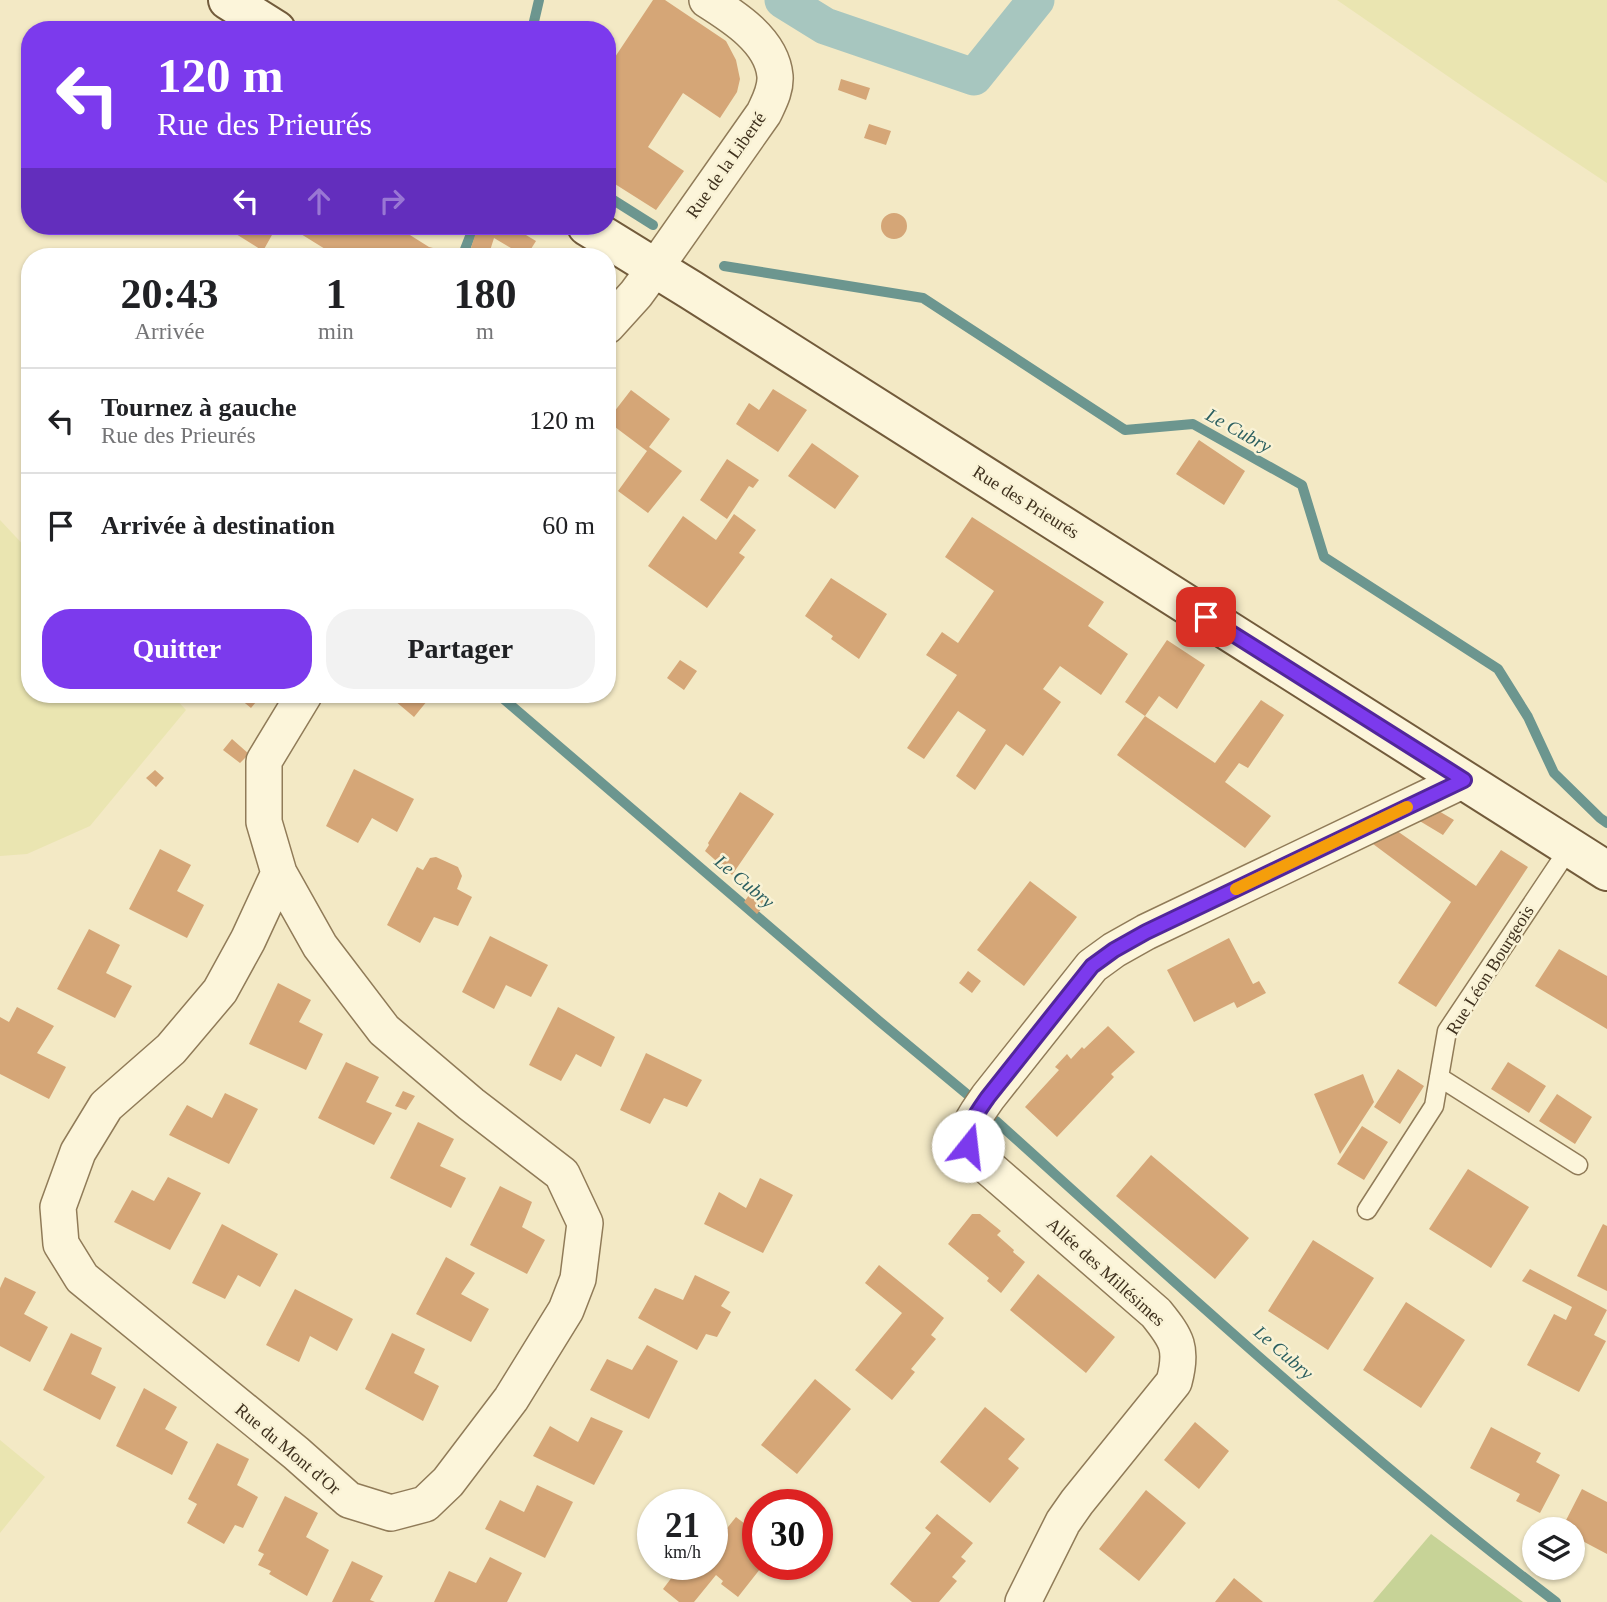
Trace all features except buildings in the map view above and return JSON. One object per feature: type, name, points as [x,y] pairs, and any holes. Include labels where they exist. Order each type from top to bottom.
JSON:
[{"type":"street","points":[[228,0],[262,21]]},
{"type":"street","name":"Rue de la Liberté","points":[[655,268],[764,113],[774,91],[775,76],[767,51],[760,40],[707,0]]},
{"type":"street","name":"Rue des Prieurés","points":[[602,235],[1464,780]]},
{"type":"street","points":[[616,316],[655,268]]},
{"type":"street","name":"Rue du Mont d'Or","points":[[279,873],[248,940],[220,991],[171,1049],[106,1106],[78,1152],[58,1207],[61,1244],[82,1278],[296,1453],[349,1500],[391,1513],[425,1504],[448,1482],[511,1399],[566,1310],[578,1279],[585,1223],[562,1174],[471,1104],[384,1030],[320,946],[279,873],[264,822],[264,761],[299,703]]},
{"type":"street","points":[[1464,780],[1607,871]]},
{"type":"street","name":"Allée des Millésimes","points":[[1023,1602],[1063,1522],[1174,1382],[1179,1365],[1178,1348],[1171,1332],[1156,1313],[974,1154],[968,1146],[967,1134],[975,1116],[1092,966],[1103,958],[1146,932],[1464,780]]},
{"type":"lane","name":"Rue Léon Bourgeois","points":[[1367,1210],[1434,1107],[1447,1031],[1570,847]]},
{"type":"lane","points":[[1439,1077],[1578,1165]]},
{"type":"shaded area","points":[[1337,0],[1607,0],[1607,183],[1478,97]]},
{"type":"shaded area","points":[[0,520],[21,542],[21,703],[179,703],[186,710],[90,826],[27,854],[0,856]]},
{"type":"shaded area","points":[[0,1440],[45,1477],[0,1533]]},
{"type":"green space","points":[[1431,1534],[1523,1602],[1373,1602]]},
{"type":"waterway","name":"Le Cubry","points":[[534,21],[539,0]]},
{"type":"waterway","points":[[783,0],[825,26],[974,77],[1036,0]]},
{"type":"waterway","name":"Le Cubry","points":[[616,202],[653,225]]},
{"type":"waterway","name":"Le Cubry","points":[[465,248],[471,235]]},
{"type":"waterway","name":"Le Cubry","points":[[724,266],[923,298],[1125,430],[1193,424],[1302,485],[1324,557],[1498,669],[1528,717],[1554,773],[1607,823]]},
{"type":"waterway","name":"Le Cubry","points":[[508,703],[968,1095]]},
{"type":"waterway","name":"Le Cubry","points":[[996,1121],[1341,1428],[1556,1602]]},
{"type":"slow traffic","points":[[1236,889],[1407,807]]},
{"type":"route","points":[[968,1146],[967,1134],[988,1097],[1092,966],[1146,932],[1464,780],[1206,617]]}]
